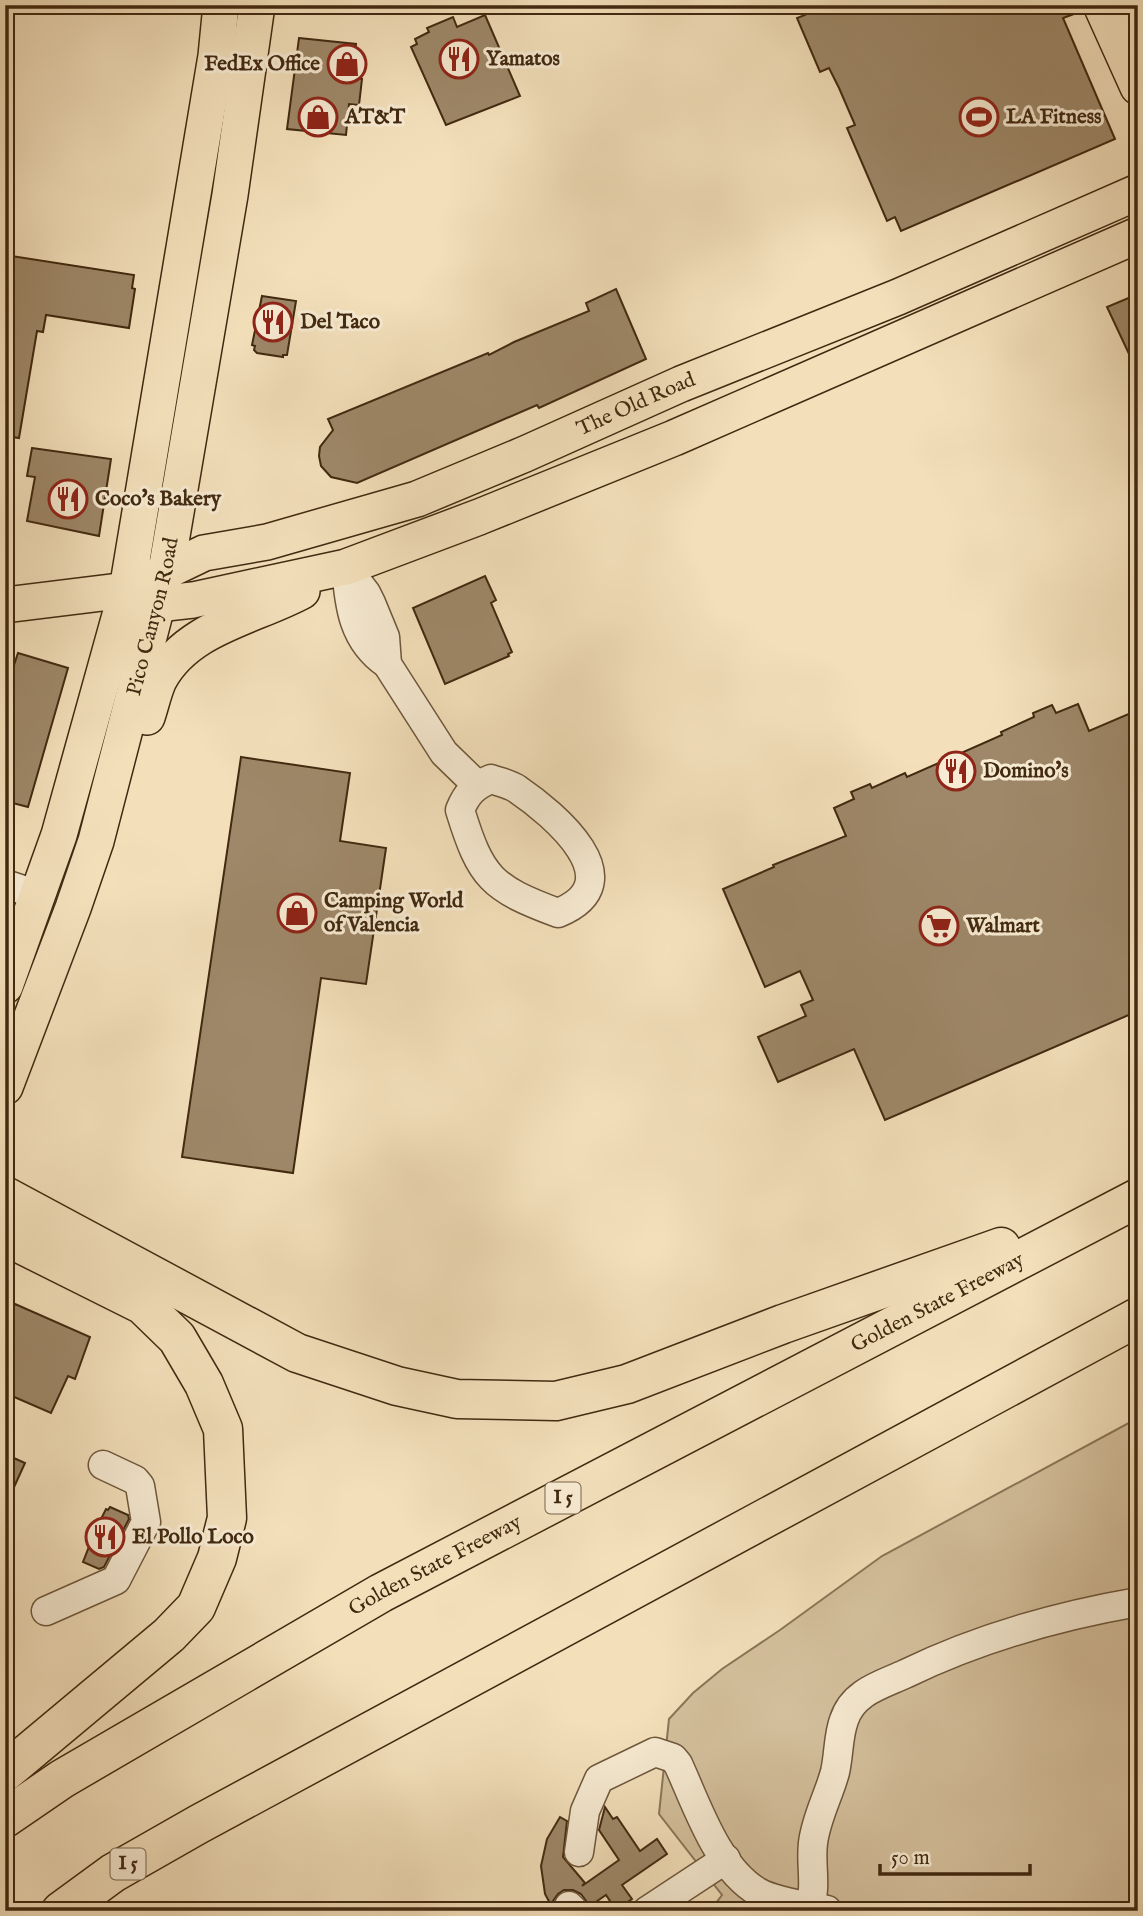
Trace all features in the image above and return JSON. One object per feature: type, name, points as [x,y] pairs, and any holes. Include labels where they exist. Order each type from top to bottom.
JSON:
[{"type":"highway","points":[[5,1196],[297,1353],[397,1386],[457,1399],[556,1401],[627,1384],[783,1324],[1136,1199]]},
{"type":"highway","name":"Golden State Freeway","points":[[5,1818],[62,1779],[381,1593],[1136,1199]]},
{"type":"highway","points":[[5,1236],[143,1305],[177,1338],[204,1384],[223,1430],[227,1518],[217,1558],[196,1607],[169,1635],[5,1772]]},
{"type":"highway","name":"I 5","points":[[61,1911],[113,1872],[199,1824],[1138,1317]]},
{"type":"highway","points":[[104,1911],[199,1824]]},
{"type":"main road","name":"Pico Canyon Road","points":[[5,1087],[96,841],[142,597],[221,5]]},
{"type":"main road","name":"Pico Canyon Road","points":[[5,986],[142,597],[166,570],[230,195],[257,5]]},
{"type":"main road","points":[[1101,5],[1138,87]]},
{"type":"main road","name":"The Old Road","points":[[166,570],[204,553],[267,542],[417,499],[681,384],[898,297],[1138,192]]},
{"type":"main road","name":"The Old Road","points":[[5,605],[142,597],[193,600],[346,567],[479,517],[674,438],[1138,234]]},
{"type":"main road","points":[[96,841],[119,813],[159,680],[171,663],[205,635],[225,624],[280,603],[346,567]]},
{"type":"lane","points":[[346,567],[351,613],[371,653],[387,664],[444,753],[477,785]]},
{"type":"lane","points":[[491,779],[515,787],[559,822],[584,852],[590,867],[590,882],[583,897],[572,907],[558,913],[526,901],[512,895],[487,875],[472,850],[460,810],[466,796],[477,785],[491,779]]},
{"type":"lane","points":[[5,884],[38,895]]},
{"type":"lane","points":[[46,1611],[116,1580],[146,1522],[140,1486],[135,1480],[103,1465]]},
{"type":"lane","points":[[579,1852],[585,1811],[599,1779],[655,1752],[673,1758],[678,1764],[719,1850],[738,1874],[759,1892],[816,1909],[813,1845],[834,1776],[844,1720],[850,1706],[865,1692],[972,1645],[1031,1625],[1138,1602]]},
{"type":"lane","points":[[647,1911],[726,1859]]},
{"type":"shaded area","points":[[1138,1418],[1138,1911],[710,1911],[722,1895],[659,1814],[669,1719],[693,1693],[722,1669],[882,1556]]},
{"type":"building","name":"LA Fitness","points":[[801,5],[1081,5],[1082,11],[1063,18],[1115,139],[901,231],[895,217],[887,221],[847,128],[855,125],[829,68],[820,72],[797,18],[805,15]]},
{"type":"building","name":"Yamatos","points":[[485,15],[520,96],[446,125],[411,47],[417,44],[415,39],[429,32],[427,28],[453,17],[457,27]]},
{"type":"building","points":[[299,38],[356,44],[353,78],[362,79],[359,105],[349,104],[346,135],[287,129]]},
{"type":"building","points":[[5,255],[134,275],[132,288],[135,289],[129,328],[46,315],[43,332],[37,331],[19,438],[5,436]]},
{"type":"building","points":[[616,289],[646,359],[539,408],[537,405],[357,483],[331,477],[321,466],[320,447],[333,430],[328,419],[488,353],[489,355],[589,311],[586,303]]},
{"type":"building","points":[[1138,294],[1138,373],[1107,307]]},
{"type":"building","name":"Del Taco","points":[[262,296],[296,301],[287,355],[283,357],[257,353],[252,345]]},
{"type":"building","name":"Coco's Bakery","points":[[32,448],[111,459],[99,536],[27,521],[35,477],[27,476]]},
{"type":"building","points":[[485,576],[496,600],[491,603],[512,652],[509,656],[445,684],[413,608]]},
{"type":"building","points":[[18,653],[68,668],[28,807],[5,801],[5,663],[14,665]]},
{"type":"building","name":"Walmart","points":[[1078,704],[1089,731],[1138,710],[1138,1011],[885,1120],[854,1049],[778,1082],[758,1037],[806,1016],[801,1005],[813,1000],[800,971],[765,987],[723,889],[774,867],[773,865],[846,836],[834,808],[854,799],[851,792],[870,784],[872,788],[905,773],[907,777],[1002,735],[1001,732],[1034,717],[1033,713],[1052,705],[1056,713]]},
{"type":"building","name":"Camping World of Valencia","points":[[241,757],[350,773],[340,841],[386,848],[366,984],[321,978],[293,1173],[182,1157]]},
{"type":"building","points":[[15,1304],[90,1337],[75,1379],[68,1376],[51,1413],[5,1393],[5,1325]]},
{"type":"building","points":[[5,1454],[25,1463],[5,1507]]},
{"type":"building","points":[[110,1507],[128,1515],[129,1519],[104,1567],[99,1569],[83,1562],[96,1529],[106,1509]]},
{"type":"building","points":[[605,1807],[613,1819],[617,1817],[640,1851],[657,1839],[667,1854],[622,1885],[632,1899],[616,1910],[606,1895],[590,1906],[581,1894],[573,1890],[564,1890],[558,1894],[553,1901],[553,1909],[545,1894],[541,1866],[547,1839],[560,1817],[567,1821],[563,1857],[585,1883],[582,1886],[619,1860],[599,1830]]},
{"type":"place","name":"Yamatos","points":[[459,59]]},
{"type":"place","name":"FedEx Office","points":[[347,64]]},
{"type":"place","name":"AT&T","points":[[318,117]]},
{"type":"place","name":"LA Fitness","points":[[979,117]]},
{"type":"place","name":"Del Taco","points":[[273,322]]},
{"type":"place","name":"Coco's Bakery","points":[[68,499]]},
{"type":"place","name":"Domino's","points":[[956,771]]},
{"type":"place","name":"Camping World of Valencia","points":[[297,913]]},
{"type":"place","name":"Walmart","points":[[939,926]]},
{"type":"place","name":"El Pollo Loco","points":[[105,1537]]}]
